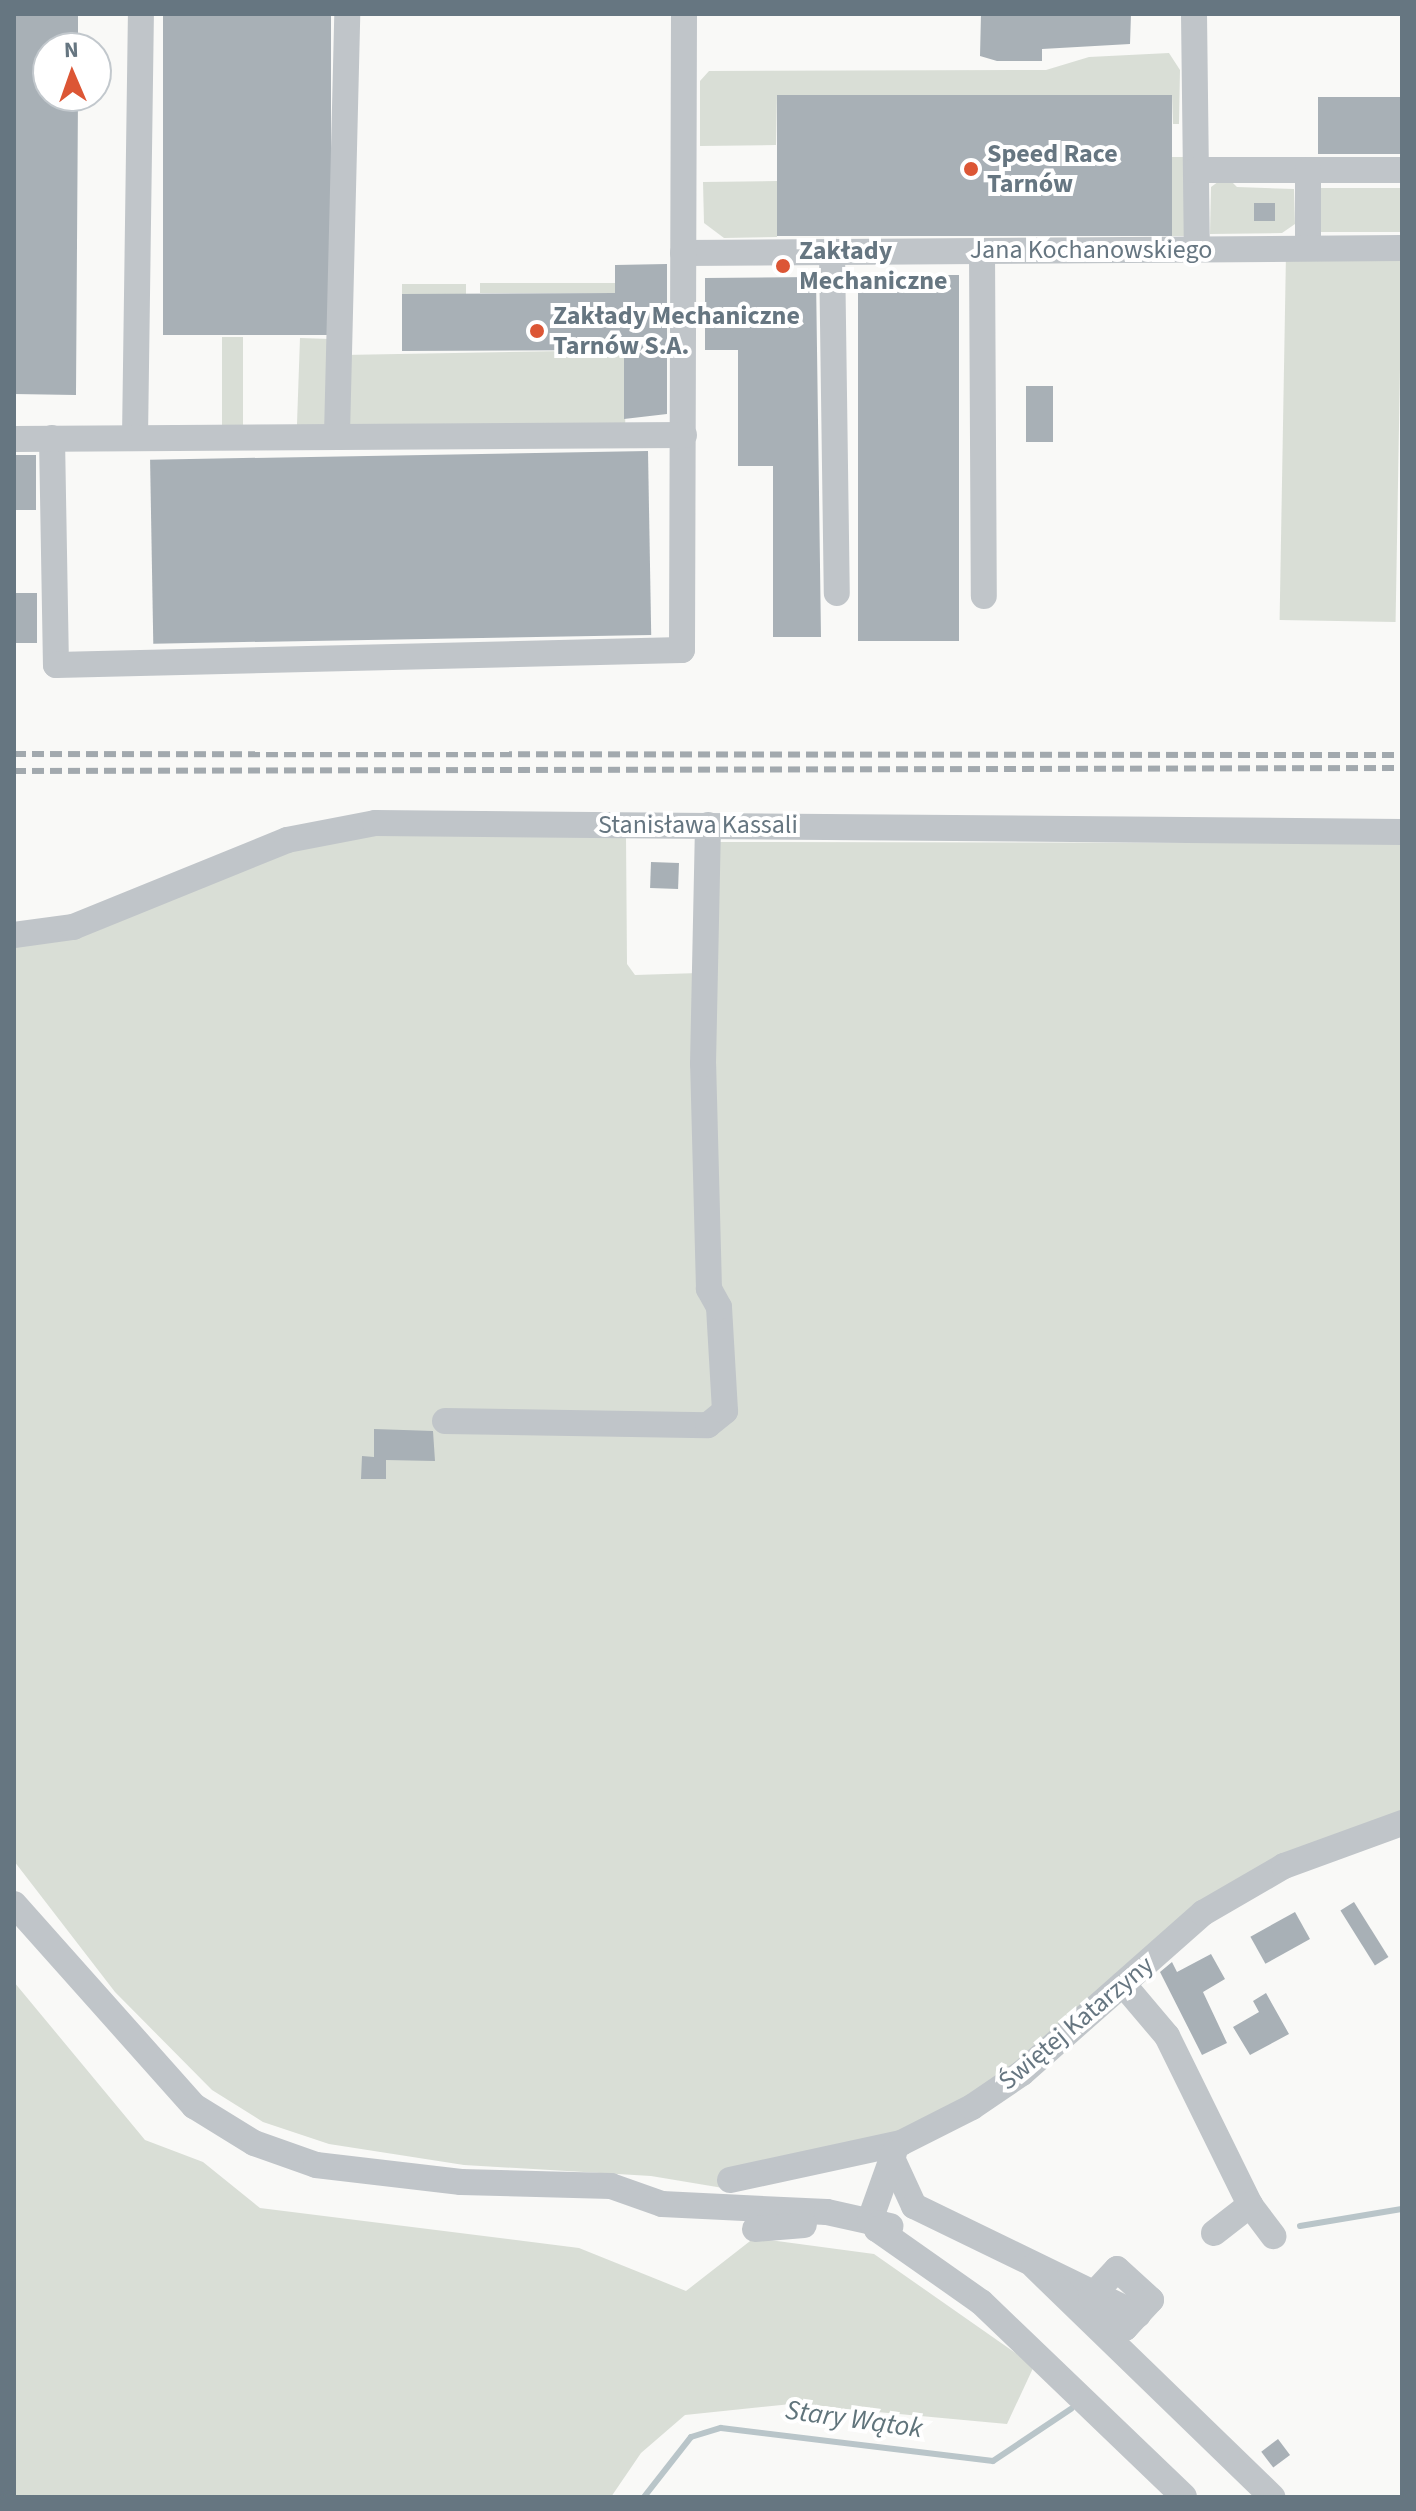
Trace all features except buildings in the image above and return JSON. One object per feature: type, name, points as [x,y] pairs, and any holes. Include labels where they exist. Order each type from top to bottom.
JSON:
[{"type":"street","points":[[135,438],[141,14]]},
{"type":"street","points":[[337,435],[347,14]]},
{"type":"street","points":[[52,438],[56,665],[682,650],[684,14]]},
{"type":"street","points":[[1194,14],[1197,249]]},
{"type":"street","points":[[1196,170],[1402,170]]},
{"type":"street","points":[[1308,170],[1308,248]]},
{"type":"street","name":"Jana Kochanowskiego","points":[[683,253],[1402,248]]},
{"type":"street","points":[[832,251],[837,593]]},
{"type":"street","points":[[982,251],[984,596]]},
{"type":"street","points":[[14,439],[684,435]]},
{"type":"street","points":[[445,1421],[700,1425],[725,1411],[719,1307],[709,1289],[703,1064],[708,825]]},
{"type":"street","name":"Stanisława Kassali","points":[[14,935],[73,927],[329,828],[708,825],[1402,832]]},
{"type":"street","name":"Świętej Katarzyny","points":[[730,2180],[896,2150],[1022,2073],[1203,1913],[1248,1885],[1402,1823]]},
{"type":"street","points":[[14,1904],[194,2106],[254,2143],[316,2165],[461,2182],[611,2186],[654,2204],[841,2215],[880,2223]]},
{"type":"street","points":[[1123,1984],[1167,2036],[1250,2205],[1273,2236]]},
{"type":"street","points":[[896,2150],[877,2229],[981,2302],[1184,2497]]},
{"type":"street","points":[[896,2150],[914,2206],[1138,2315]]},
{"type":"street","points":[[1214,2233],[1250,2205]]},
{"type":"street","points":[[755,2229],[840,2222],[841,2215]]},
{"type":"street","points":[[1034,2266],[1272,2497]]},
{"type":"shaded area","points":[[1169,53],[1180,70],[1179,124],[1173,124],[1172,95],[777,95],[776,145],[700,146],[700,81],[709,71],[1046,70],[1089,57]]},
{"type":"shaded area","points":[[1165,157],[1185,157],[1185,236],[1165,236]]},
{"type":"shaded area","points":[[1226,176],[1237,187],[1294,189],[1295,224],[1282,233],[1210,234],[1211,187]]},
{"type":"shaded area","points":[[777,181],[777,237],[724,238],[704,223],[703,182]]},
{"type":"shaded area","points":[[1320,188],[1402,188],[1402,232],[1320,232]]},
{"type":"shaded area","points":[[1286,253],[1402,255],[1396,622],[1280,620]]},
{"type":"shaded area","points":[[480,283],[615,283],[615,293],[480,293]]},
{"type":"shaded area","points":[[402,284],[466,284],[466,294],[402,294]]},
{"type":"shaded area","points":[[222,337],[243,337],[243,428],[222,428]]},
{"type":"shaded area","points":[[300,338],[330,339],[327,431],[297,430]]},
{"type":"shaded area","points":[[624,350],[625,426],[344,431],[343,355]]},
{"type":"shaded area","points":[[336,834],[626,835],[627,964],[635,975],[699,973],[699,842],[1402,843],[1402,1816],[1277,1862],[1002,2074],[915,2127],[729,2189],[651,2176],[464,2165],[329,2144],[263,2122],[212,2090],[115,1992],[14,1861],[14,943]]},
{"type":"shaded area","points":[[14,1982],[145,2140],[203,2162],[260,2208],[579,2248],[686,2291],[754,2238],[874,2254],[1034,2366],[1007,2424],[791,2404],[685,2415],[641,2453],[611,2497],[14,2497]]},
{"type":"waterway","name":"Stary Wątok","points":[[1300,2226],[1402,2209]]},
{"type":"waterway","name":"Stary Wątok","points":[[644,2497],[691,2437],[721,2428],[993,2461],[1071,2409]]},
{"type":"railway","points":[[14,754],[1402,755]]},
{"type":"railway","points":[[14,771],[1402,768]]},
{"type":"place","name":"Speed Race Tarnów","points":[[971,169]]},
{"type":"place","name":"Zakłady Mechaniczne","points":[[783,266]]},
{"type":"place","name":"Zakłady Mechaniczne Tarnów S.A.","points":[[537,331]]}]
